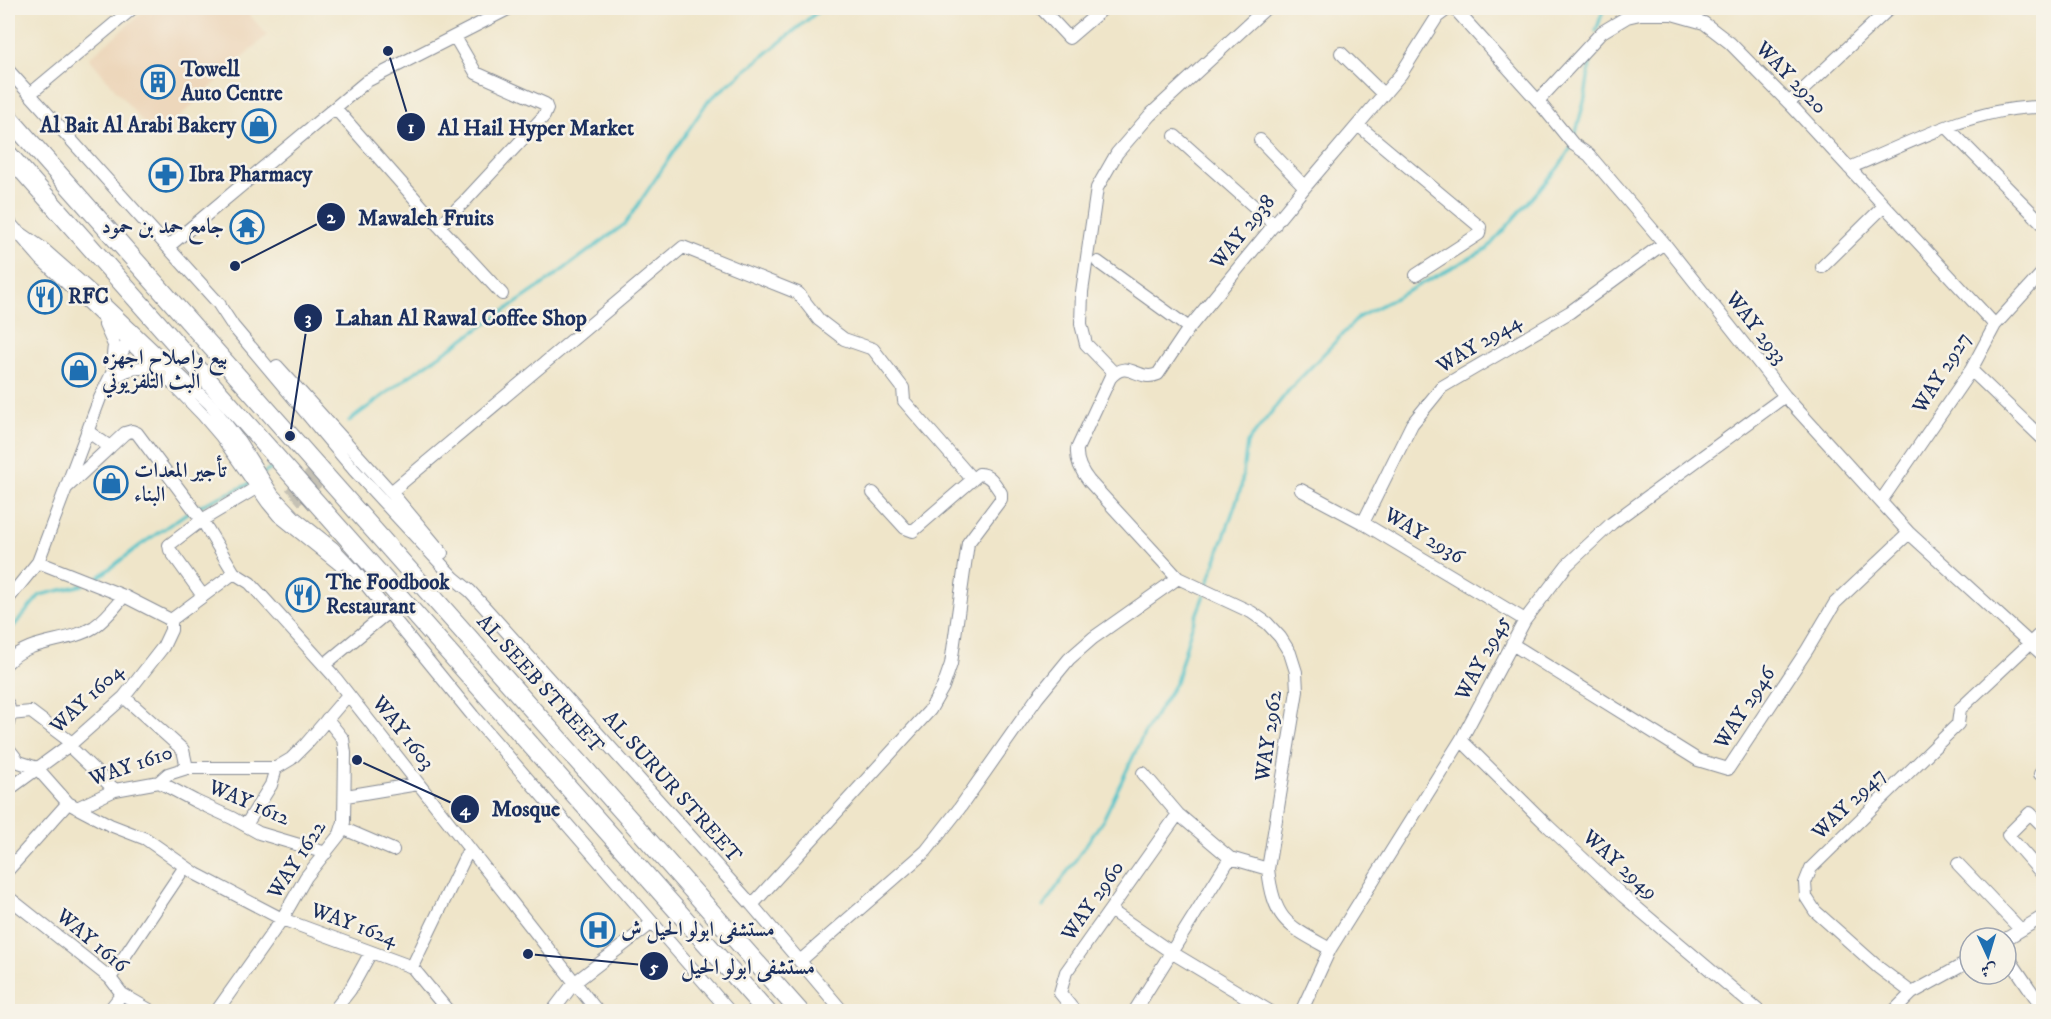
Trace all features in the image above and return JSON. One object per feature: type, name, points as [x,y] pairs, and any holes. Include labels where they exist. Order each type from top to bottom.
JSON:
[{"type":"highway","points":[[8,105],[92,204],[118,242]]},
{"type":"highway","name":"AL SEEB STREET","points":[[8,117],[800,1011]]},
{"type":"highway","points":[[8,154],[767,1011]]},
{"type":"street","points":[[30,94],[133,8]]},
{"type":"street","points":[[1041,8],[1069,38],[1104,8]]},
{"type":"street","points":[[1114,373],[1086,344],[1081,324],[1082,292],[1097,188],[1117,153],[1150,115],[1266,8]]},
{"type":"street","name":"WAY 2938","points":[[1114,373],[1126,369],[1144,377],[1158,374],[1190,328],[1401,74],[1437,17],[1449,8]]},
{"type":"street","name":"WAY 2933","points":[[1454,8],[1538,100],[1573,144],[1589,156],[1665,243],[1785,396],[1909,533],[2043,656]]},
{"type":"street","points":[[1789,103],[1890,8]]},
{"type":"street","points":[[169,246],[367,81],[455,37],[501,10]]},
{"type":"street","name":"WAY 2920","points":[[1538,100],[1602,32],[1627,17],[1645,11],[1672,14],[1704,24],[1730,43],[1789,103],[1995,326]]},
{"type":"street","points":[[439,226],[472,194],[547,110],[545,104],[476,73],[455,37]]},
{"type":"street","points":[[1341,53],[1383,94]]},
{"type":"street","name":"AL SURUR STREET","points":[[8,70],[216,300],[233,326],[341,455],[454,578],[470,591],[752,905],[843,1011]]},
{"type":"street","points":[[1849,168],[1947,127],[1982,115],[2029,106],[2043,106]]},
{"type":"street","points":[[334,108],[502,294]]},
{"type":"street","points":[[1359,126],[1480,227],[1479,234],[1416,275]]},
{"type":"street","points":[[1947,127],[2043,225]]},
{"type":"street","points":[[1175,136],[1275,225]]},
{"type":"street","points":[[1260,140],[1305,187]]},
{"type":"street","points":[[1822,267],[1884,206]]},
{"type":"street","points":[[8,221],[35,253],[96,311],[130,336],[222,417],[273,495],[371,592],[473,716],[730,1011]]},
{"type":"street","points":[[19,232],[42,248],[92,292],[158,370],[220,436],[256,488],[283,505]]},
{"type":"street","name":"WAY 2944","points":[[1363,523],[1412,424],[1442,387],[1570,312],[1665,243]]},
{"type":"street","points":[[391,492],[683,247],[798,293],[819,320],[844,339],[873,349],[903,388],[904,401],[972,479]]},
{"type":"street","points":[[1098,262],[1190,328]]},
{"type":"street","name":"WAY 2927","points":[[1881,501],[1971,370],[1995,326],[2043,271]]},
{"type":"street","points":[[73,289],[92,292]]},
{"type":"street","points":[[96,311],[114,345],[111,374]]},
{"type":"street","points":[[8,600],[38,562],[102,392],[130,336]]},
{"type":"street","points":[[102,392],[123,371],[143,367],[158,370]]},
{"type":"street","points":[[1971,370],[2043,440]]},
{"type":"street","name":"WAY 2962","points":[[1114,373],[1079,441],[1076,456],[1089,481],[1178,578],[1251,612],[1267,623],[1280,637],[1290,654],[1296,672],[1297,691],[1268,869],[1271,892],[1282,918],[1291,926],[1330,949]]},
{"type":"street","name":"WAY 2945","points":[[1301,1011],[1330,949],[1461,740],[1525,620],[1567,565],[1612,523],[1785,396]]},
{"type":"street","points":[[38,562],[124,596],[171,620],[234,573],[202,520],[137,433],[132,430],[125,433],[66,487]]},
{"type":"street","points":[[87,431],[110,447]]},
{"type":"street","name":"AL SURUR STREET","points":[[341,455],[391,492],[459,574],[470,591]]},
{"type":"street","points":[[752,905],[930,710],[943,687],[951,664],[968,543],[1001,499],[1002,493],[989,476],[984,473],[979,474],[913,531],[908,531],[873,493]]},
{"type":"street","points":[[203,596],[169,548],[170,543],[202,520],[256,488]]},
{"type":"street","name":"WAY 2936","points":[[1301,490],[1363,523],[1525,620]]},
{"type":"street","name":"WAY 2946","points":[[1512,644],[1698,760],[1728,769],[1807,650],[1835,603],[1909,533]]},
{"type":"street","name":"WAY 1603","points":[[234,573],[250,583],[324,665],[598,1011]]},
{"type":"street","points":[[800,961],[926,852],[1037,698],[1069,659],[1093,638],[1178,578]]},
{"type":"street","points":[[8,662],[22,649],[55,642],[94,627],[124,596]]},
{"type":"street","points":[[324,665],[388,612]]},
{"type":"street","name":"WAY 1604","points":[[8,790],[70,744],[124,697],[163,647],[171,630],[171,620]]},
{"type":"street","name":"WAY 2947","points":[[1912,993],[1879,968],[1815,911],[1806,897],[1805,883],[1811,868],[1958,724],[1960,709],[2043,630]]},
{"type":"street","points":[[246,825],[271,785],[276,768],[291,759],[348,695]]},
{"type":"street","points":[[124,697],[183,750],[187,768]]},
{"type":"street","points":[[8,714],[31,712],[70,744],[115,790]]},
{"type":"street","name":"WAY 1622","points":[[216,1011],[282,919],[306,877],[326,853],[342,828],[346,796],[343,739],[327,719]]},
{"type":"street","name":"WAY 2949","points":[[1461,740],[1623,896],[1760,1011]]},
{"type":"street","points":[[8,748],[19,762],[37,768],[73,805],[8,870]]},
{"type":"street","name":"WAY 1610","points":[[73,805],[115,790],[159,782],[168,774],[187,768],[276,768]]},
{"type":"street","points":[[1143,773],[1178,814],[1230,858],[1268,869]]},
{"type":"street","name":"WAY 1612","points":[[159,782],[259,833],[326,853]]},
{"type":"street","points":[[346,796],[418,784]]},
{"type":"street","name":"WAY 1624","points":[[73,805],[110,825],[146,839],[184,868],[282,919],[412,968],[449,1011]]},
{"type":"street","points":[[2043,827],[2030,813],[2008,835],[2043,876]]},
{"type":"street","name":"WAY 2960","points":[[1072,1010],[1060,993],[1066,972],[1178,814]]},
{"type":"street","points":[[342,828],[393,850]]},
{"type":"street","name":"WAY 1624","points":[[412,968],[469,849]]},
{"type":"street","points":[[1134,1011],[1230,858]]},
{"type":"street","points":[[1958,864],[2020,929],[2043,916]]},
{"type":"street","points":[[110,978],[184,868]]},
{"type":"street","name":"WAY 1616","points":[[8,897],[110,978],[122,994],[153,1011]]},
{"type":"street","points":[[1110,910],[1171,952],[1271,1011]]},
{"type":"street","points":[[552,1011],[574,983],[652,923]]},
{"type":"street","points":[[333,1011],[350,990],[371,952]]},
{"type":"street","points":[[1893,1011],[1912,993],[1958,967]]},
{"type":"street","points":[[2018,972],[2043,1010]]},
{"type":"street","points":[[108,1011],[122,994]]},
{"type":"shaded area","name":"Towell Auto Centre","points":[[148,8],[243,8],[267,35],[159,136],[156,132],[152,133],[89,58]]},
{"type":"waterway","points":[[349,421],[625,224],[708,101],[822,8]]},
{"type":"waterway","points":[[1596,31],[1604,8]]},
{"type":"waterway","points":[[1574,140],[1585,98],[1592,50]]},
{"type":"waterway","points":[[1206,589],[1241,488],[1247,443],[1289,390],[1359,317],[1487,249],[1558,168],[1572,146]]},
{"type":"waterway","points":[[264,473],[275,467]]},
{"type":"waterway","points":[[197,507],[251,482]]},
{"type":"waterway","points":[[95,580],[191,510]]},
{"type":"waterway","points":[[8,633],[40,595],[83,585]]},
{"type":"waterway","points":[[1043,907],[1103,820],[1144,734],[1176,682],[1191,629],[1204,595]]},
{"type":"tunnel","points":[[290,494],[328,459]]},
{"type":"tunnel","points":[[295,501],[335,467]]},
{"type":"place","name":"Al Hail Hyper Market","points":[[388,51]]},
{"type":"place","name":"Towell Auto Centre","points":[[158,82]]},
{"type":"place","name":"Al Bait Al Arabi Bakery","points":[[259,126]]},
{"type":"place","name":"Ibra Pharmacy","points":[[166,175]]},
{"type":"place","name":"جامع حمد بن حمود","points":[[247,227]]},
{"type":"place","name":"Mawaleh Fruits","points":[[235,266]]},
{"type":"place","name":"RFC","points":[[45,297]]},
{"type":"place","name":"بيع وإصلاح اجهزه البث التلفزيوني","points":[[79,370]]},
{"type":"place","name":"Lahan Al Rawal Coffee Shop","points":[[290,436]]},
{"type":"place","name":"تأجير المعدات البناء","points":[[111,483]]},
{"type":"place","name":"The Foodbook Restaurant","points":[[303,595]]},
{"type":"place","name":"Mosque","points":[[357,760]]},
{"type":"place","name":"مستشفى ابولو الحيل ش","points":[[598,930]]},
{"type":"place","name":"مستشفى ابولو الحيل","points":[[528,954]]}]
